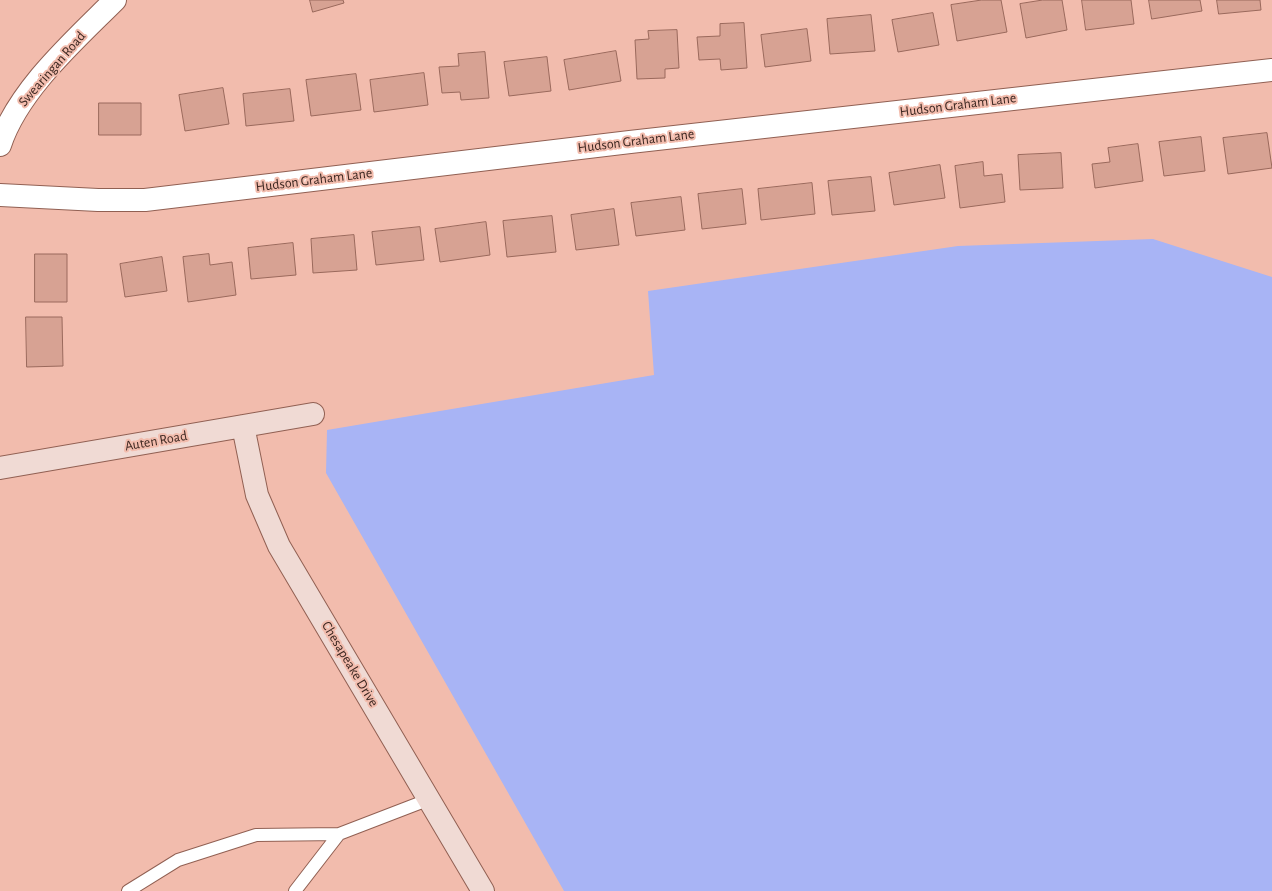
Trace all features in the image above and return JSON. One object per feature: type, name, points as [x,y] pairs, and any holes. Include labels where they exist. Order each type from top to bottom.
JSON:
[{"type":"street","name":"Swearingan Road","points":[[0,145],[14,112],[31,90],[115,0]]},
{"type":"street","name":"Hudson Graham Lane","points":[[0,195],[98,200],[144,200],[630,142],[1272,70]]},
{"type":"street","name":"Auten Road","points":[[0,468],[313,414]]},
{"type":"street","name":"Chesapeake Drive","points":[[243,426],[257,494],[270,528],[279,546],[430,799],[483,891]]},
{"type":"lane","points":[[128,891],[178,860],[256,835],[340,834],[430,799]]},
{"type":"lane","points":[[295,891],[340,834]]},
{"type":"shaded area","points":[[1153,239],[1272,277],[1272,891],[564,891],[326,473],[327,430],[654,375],[648,291],[958,246]]},
{"type":"building","points":[[310,0],[343,0],[344,3],[313,12]]},
{"type":"building","points":[[982,0],[1001,0],[1007,32],[957,41],[951,5]]},
{"type":"building","points":[[1043,0],[1062,0],[1067,30],[1026,38],[1020,4]]},
{"type":"building","points":[[1082,0],[1131,0],[1134,24],[1086,30]]},
{"type":"building","points":[[1149,0],[1200,0],[1202,11],[1152,19]]},
{"type":"building","points":[[1217,0],[1260,0],[1261,10],[1219,14]]},
{"type":"building","points":[[933,13],[939,45],[898,52],[892,20]]},
{"type":"building","points":[[871,15],[875,51],[830,54],[827,19]]},
{"type":"building","points":[[744,23],[747,68],[721,70],[720,59],[699,60],[697,37],[720,36],[720,24]]},
{"type":"building","points":[[807,29],[811,61],[765,67],[761,35]]},
{"type":"building","points":[[677,30],[679,68],[665,69],[665,78],[637,79],[635,40],[649,39],[648,31]]},
{"type":"building","points":[[616,51],[621,81],[569,90],[564,60]]},
{"type":"building","points":[[485,52],[489,98],[461,100],[460,92],[442,93],[439,67],[459,66],[458,54]]},
{"type":"building","points":[[547,57],[551,91],[509,96],[504,62]]},
{"type":"building","points":[[424,73],[428,105],[374,112],[370,80]]},
{"type":"building","points":[[356,74],[361,110],[311,116],[306,80]]},
{"type":"building","points":[[223,88],[229,124],[185,131],[179,95]]},
{"type":"building","points":[[290,89],[294,121],[246,126],[243,94]]},
{"type":"building","points":[[99,103],[141,103],[141,135],[99,135]]},
{"type":"building","points":[[1267,133],[1272,168],[1228,174],[1223,138]]},
{"type":"building","points":[[1201,137],[1205,171],[1164,176],[1159,142]]},
{"type":"building","points":[[1138,144],[1143,181],[1095,188],[1092,164],[1110,162],[1108,148]]},
{"type":"building","points":[[1061,153],[1063,188],[1020,190],[1018,155]]},
{"type":"building","points":[[983,162],[984,176],[1002,174],[1005,202],[960,208],[955,166]]},
{"type":"building","points":[[940,165],[945,198],[894,205],[889,173]]},
{"type":"building","points":[[871,177],[875,211],[832,215],[828,181]]},
{"type":"building","points":[[812,183],[815,214],[761,220],[758,189]]},
{"type":"building","points":[[742,189],[746,224],[702,229],[698,194]]},
{"type":"building","points":[[681,197],[685,230],[636,236],[631,203]]},
{"type":"building","points":[[614,209],[619,245],[576,250],[571,215]]},
{"type":"building","points":[[552,216],[556,252],[507,257],[503,221]]},
{"type":"building","points":[[486,222],[490,255],[440,262],[435,229]]},
{"type":"building","points":[[420,227],[424,260],[376,265],[372,232]]},
{"type":"building","points":[[354,235],[357,270],[313,273],[311,239]]},
{"type":"building","points":[[293,243],[296,275],[251,279],[248,248]]},
{"type":"building","points":[[35,254],[67,254],[67,302],[35,302]]},
{"type":"building","points":[[209,254],[210,265],[232,262],[236,295],[188,302],[183,257]]},
{"type":"building","points":[[162,257],[167,291],[125,297],[120,264]]},
{"type":"building","points":[[26,317],[62,317],[63,366],[27,367]]}]
